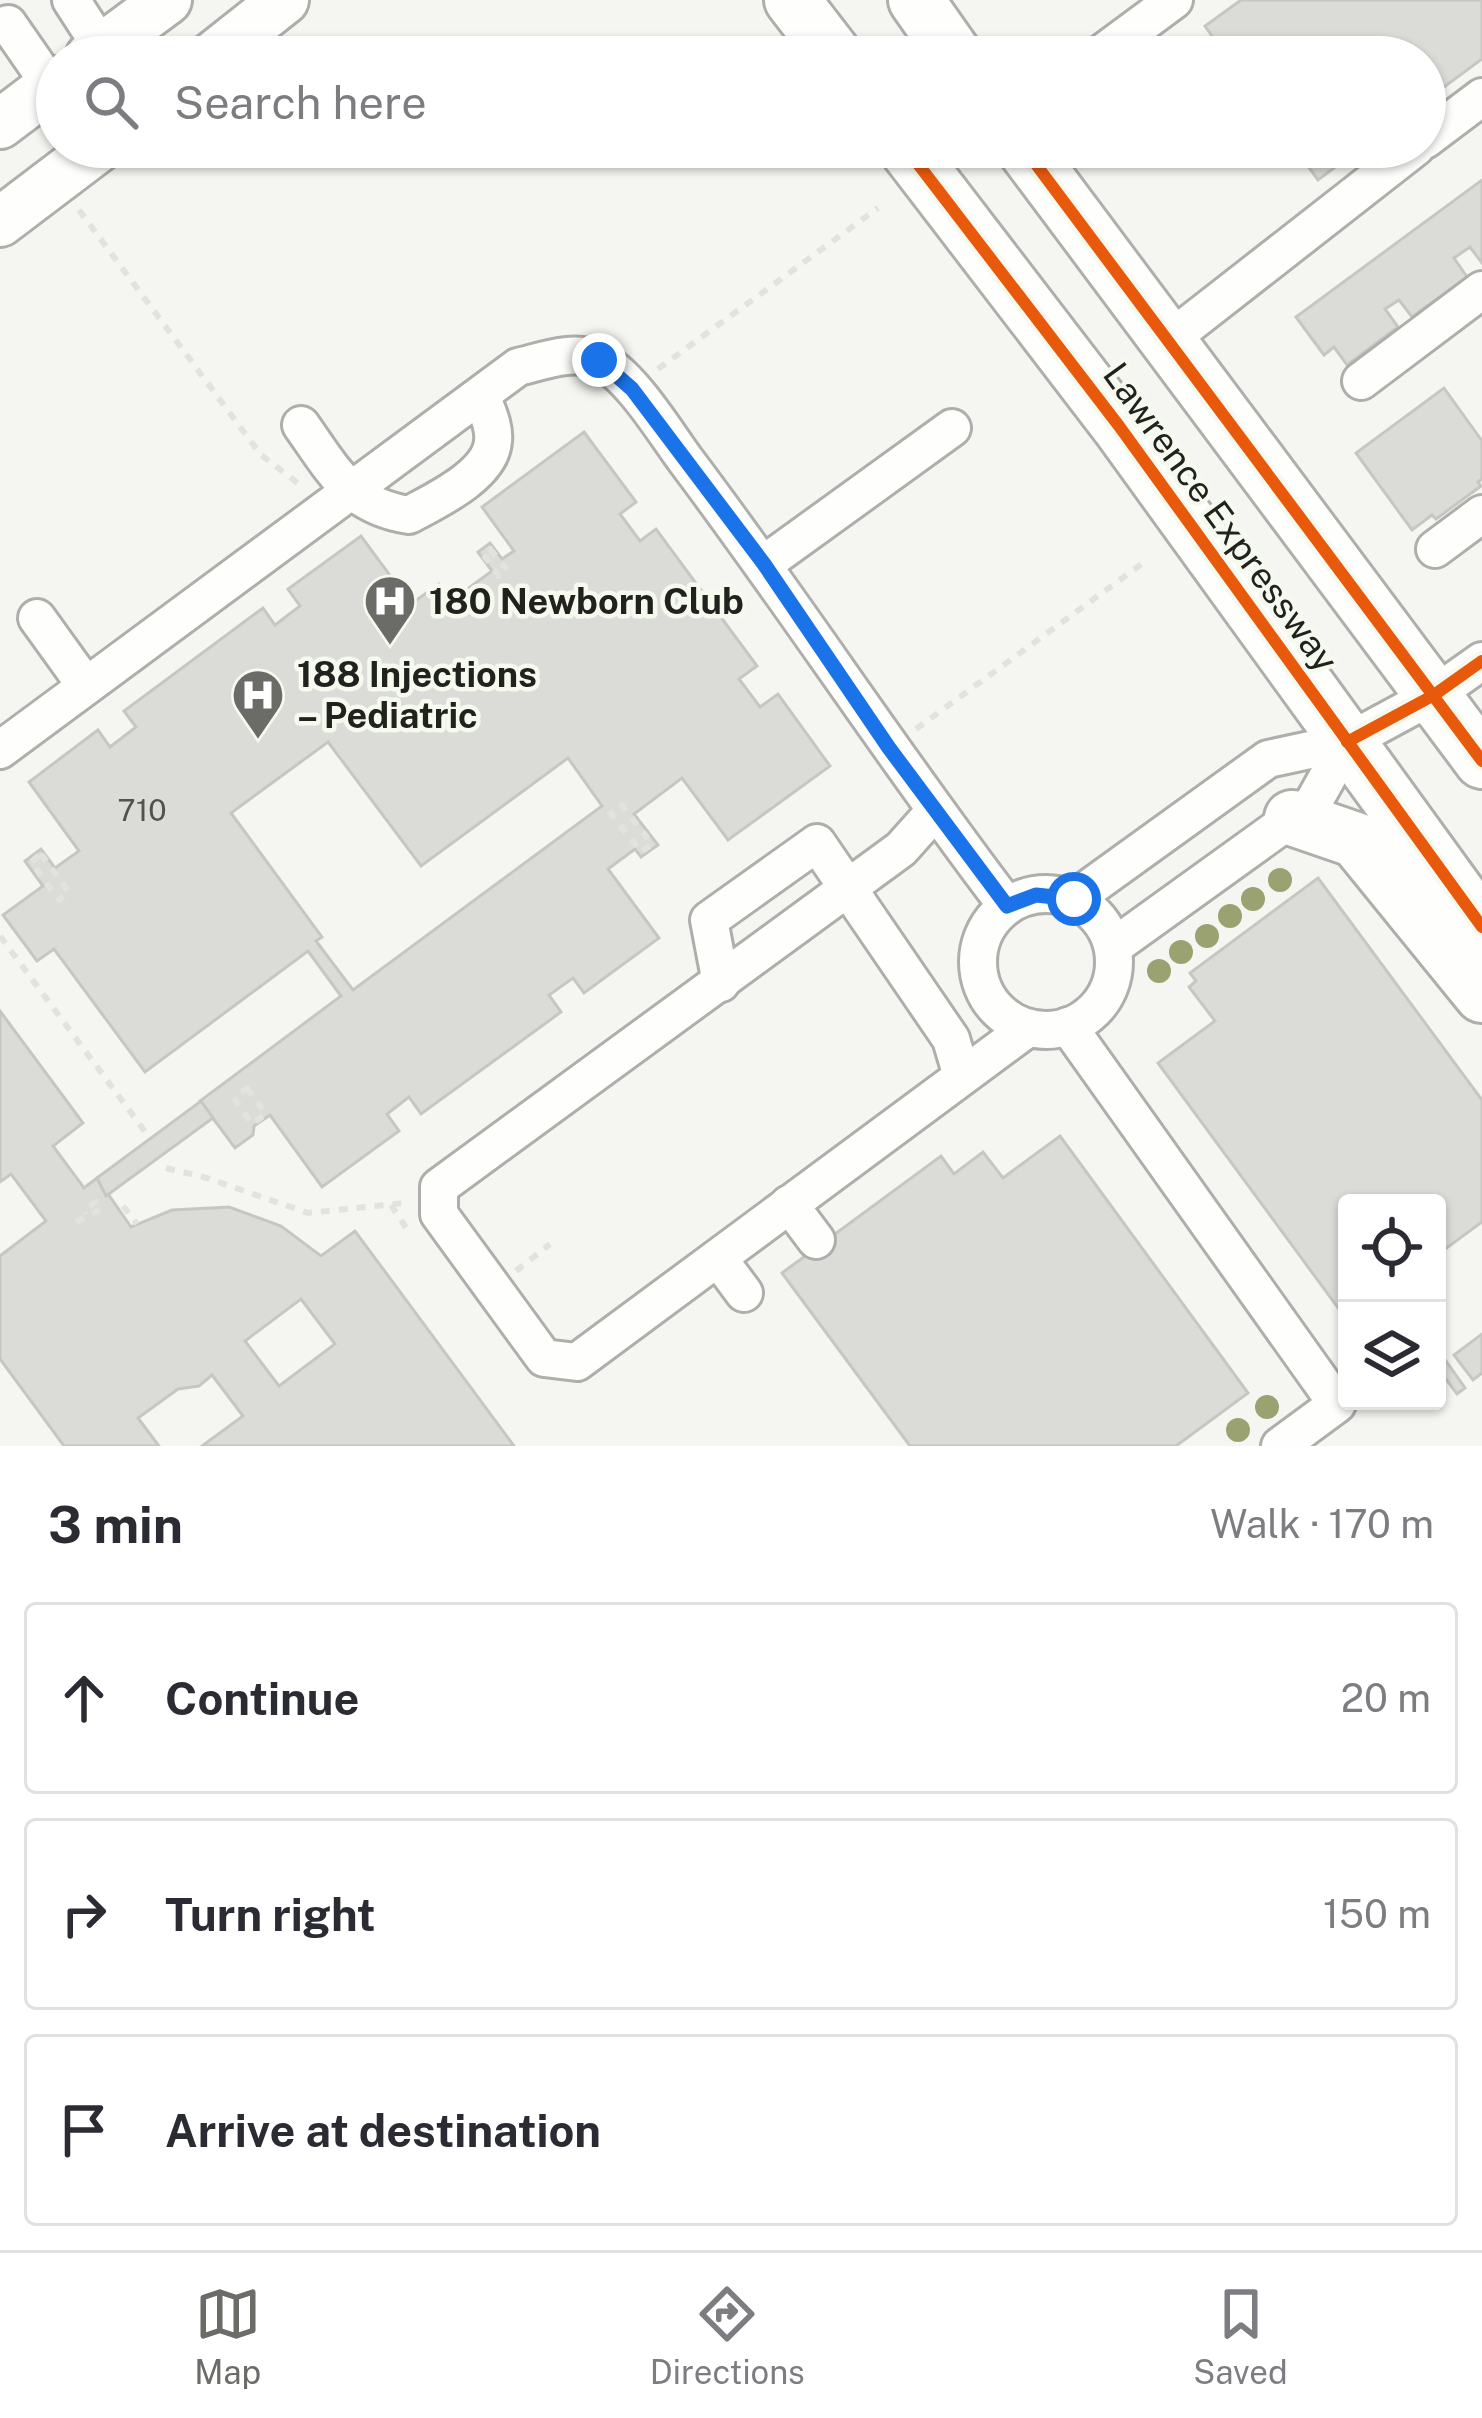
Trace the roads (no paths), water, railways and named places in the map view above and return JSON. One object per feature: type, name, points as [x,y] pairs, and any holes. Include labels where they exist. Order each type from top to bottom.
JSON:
[{"type":"highway","points":[[793,0],[820,36]]},
{"type":"highway","points":[[916,0],[941,36]]},
{"type":"highway","name":"Lawrence Expressway","points":[[921,168],[1119,426],[1482,927]]},
{"type":"highway","name":"Lawrence Expressway","points":[[1039,168],[1482,760]]},
{"type":"highway","points":[[1292,818],[1357,839],[1482,995]]},
{"type":"main road","points":[[119,36],[167,0]]},
{"type":"main road","points":[[239,36],[284,0]]},
{"type":"main road","points":[[0,124],[36,97]]},
{"type":"main road","points":[[0,222],[72,168]]},
{"type":"street","points":[[70,0],[88,36]]},
{"type":"street","points":[[1125,36],[1174,0]]},
{"type":"street","points":[[8,24],[36,61]]},
{"type":"street","points":[[1446,124],[1482,97]]},
{"type":"street","points":[[1169,340],[1389,168]]},
{"type":"street","points":[[1361,381],[1482,290]]},
{"type":"street","points":[[0,750],[518,367],[566,355],[599,360],[632,389],[764,564],[889,748],[1007,906]]},
{"type":"street","points":[[301,425],[340,500],[409,515],[478,469],[489,456],[494,439],[482,394]]},
{"type":"street","points":[[764,564],[952,428]]},
{"type":"street","points":[[1435,549],[1482,514]]},
{"type":"street","points":[[37,618],[86,686]]},
{"type":"street","points":[[1074,899],[1268,759],[1347,742],[1434,694],[1482,661]]},
{"type":"street","points":[[1113,947],[1313,803],[1347,742]]},
{"type":"street","points":[[935,812],[901,849],[439,1187],[439,1214],[544,1358],[577,1362],[1028,1028],[1068,1026],[1097,1007],[1109,989],[1113,947],[1106,928],[1074,899],[1036,895],[1007,906],[982,941],[980,978],[998,1010],[1028,1028]]},
{"type":"street","points":[[721,983],[709,920],[817,843],[951,1039],[962,1076]]},
{"type":"street","points":[[1068,1026],[1337,1404],[1280,1446]]},
{"type":"street","points":[[789,1204],[816,1240]]},
{"type":"street","points":[[718,1258],[744,1293]]},
{"type":"place","name":"180 Newborn Club","points":[[390,647]]},
{"type":"place","name":"188 Injections – Pediatric","points":[[258,741]]}]
